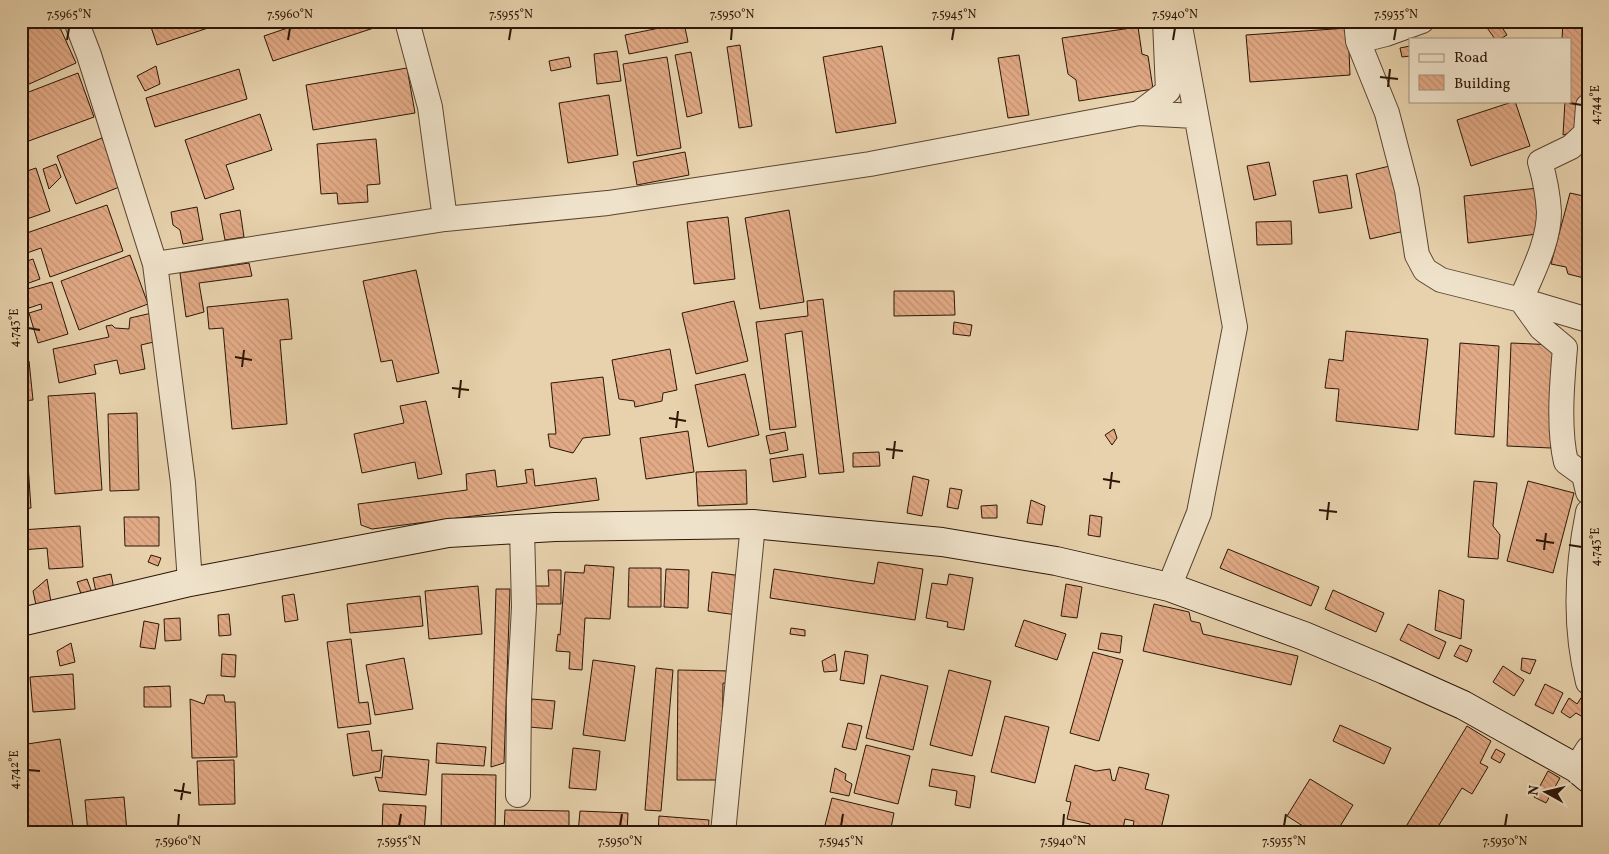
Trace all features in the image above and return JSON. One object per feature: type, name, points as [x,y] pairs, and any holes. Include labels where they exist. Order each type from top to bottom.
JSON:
[{"type":"street","points":[[76,21],[90,55],[155,264],[183,483],[190,582]]},
{"type":"street","points":[[407,21],[430,107],[445,219]]},
{"type":"street","points":[[1139,113],[1168,91],[1165,21]]},
{"type":"street","points":[[1169,587],[1200,513],[1234,327],[1179,21]]},
{"type":"street","points":[[1422,21],[1386,34],[1357,31],[1387,113],[1407,190],[1417,255],[1425,270],[1441,280],[1521,300],[1588,320]]},
{"type":"street","points":[[1521,300],[1542,251],[1549,214],[1546,185],[1540,162],[1571,147],[1586,133],[1588,106]]},
{"type":"street","points":[[155,264],[445,219],[608,203],[870,164],[1139,113],[1195,116]]},
{"type":"street","points":[[1521,300],[1541,328],[1565,348],[1563,449],[1566,462],[1584,475],[1588,492]]},
{"type":"street","points":[[1588,512],[1582,541],[1578,608],[1581,648],[1588,682]]},
{"type":"street","points":[[723,833],[753,524]]},
{"type":"street","points":[[21,622],[190,582],[448,533],[522,529],[753,524],[942,542],[1056,560],[1169,587],[1304,636],[1386,670],[1463,705],[1584,765]]},
{"type":"street","points":[[518,795],[519,699],[524,607],[522,529]]},
{"type":"building","points":[[28,21],[57,21],[76,63],[27,85],[21,72],[21,24]]},
{"type":"building","points":[[149,21],[229,21],[157,45]]},
{"type":"building","points":[[308,21],[385,21],[386,24],[273,61],[264,36]]},
{"type":"building","points":[[1491,21],[1498,21],[1507,35],[1502,38],[1494,38],[1485,25]]},
{"type":"building","points":[[1563,21],[1588,21],[1588,51],[1579,131],[1563,135],[1565,102],[1572,102],[1572,38],[1562,38]]},
{"type":"building","points":[[684,23],[688,42],[629,54],[625,35]]},
{"type":"building","points":[[1138,27],[1142,54],[1148,56],[1153,89],[1079,101],[1076,80],[1068,74],[1062,38]]},
{"type":"building","points":[[1348,28],[1350,75],[1250,82],[1246,35]]},
{"type":"building","points":[[740,45],[752,126],[739,128],[727,47]]},
{"type":"building","points":[[882,46],[896,123],[836,133],[823,57]]},
{"type":"building","points":[[1409,46],[1409,56],[1402,57],[1400,48]]},
{"type":"building","points":[[617,51],[621,81],[597,84],[594,54]]},
{"type":"building","points":[[691,52],[702,113],[687,117],[675,55]]},
{"type":"building","points":[[1019,55],[1029,115],[1008,118],[998,58]]},
{"type":"building","points":[[569,57],[571,67],[551,71],[549,61]]},
{"type":"building","points":[[667,57],[681,148],[637,156],[623,64]]},
{"type":"building","points":[[156,66],[160,84],[145,91],[137,76]]},
{"type":"building","points":[[407,68],[415,113],[313,130],[306,85]]},
{"type":"building","points":[[239,69],[247,99],[155,127],[146,98]]},
{"type":"building","points":[[78,73],[94,117],[26,142],[21,128],[21,95]]},
{"type":"building","points":[[609,95],[618,155],[568,163],[559,103]]},
{"type":"building","points":[[1515,102],[1530,146],[1471,166],[1457,120]]},
{"type":"building","points":[[260,114],[272,150],[226,165],[234,189],[205,199],[185,140]]},
{"type":"building","points":[[102,138],[122,186],[76,204],[57,156]]},
{"type":"building","points":[[376,139],[380,184],[367,185],[368,202],[338,204],[337,193],[321,194],[317,144]]},
{"type":"building","points":[[685,152],[689,175],[637,185],[633,162]]},
{"type":"building","points":[[1269,162],[1276,195],[1254,200],[1247,166]]},
{"type":"building","points":[[56,164],[61,177],[49,189],[43,169]]},
{"type":"building","points":[[1394,165],[1409,230],[1370,239],[1356,174]]},
{"type":"building","points":[[36,168],[50,211],[21,221],[21,173]]},
{"type":"building","points":[[1347,175],[1352,208],[1319,213],[1313,181]]},
{"type":"building","points":[[1538,188],[1537,234],[1468,243],[1464,196]]},
{"type":"building","points":[[1570,193],[1588,197],[1588,279],[1568,274],[1566,267],[1551,264]]},
{"type":"building","points":[[107,205],[123,251],[50,277],[41,248],[24,254],[21,246],[21,235]]},
{"type":"building","points":[[197,207],[203,240],[183,244],[180,230],[173,225],[171,212]]},
{"type":"building","points":[[240,210],[244,237],[225,240],[220,214]]},
{"type":"building","points":[[789,210],[804,302],[760,309],[745,218]]},
{"type":"building","points":[[728,217],[735,279],[694,284],[687,222]]},
{"type":"building","points":[[1291,221],[1292,244],[1257,245],[1256,222]]},
{"type":"building","points":[[130,255],[148,304],[79,330],[61,281]]},
{"type":"building","points":[[33,259],[40,279],[26,284],[21,270],[21,263]]},
{"type":"building","points":[[249,263],[252,276],[199,283],[204,312],[186,317],[180,273]]},
{"type":"building","points":[[416,270],[439,373],[397,382],[392,360],[381,362],[363,281]]},
{"type":"building","points":[[52,282],[68,334],[38,343],[29,313],[42,309],[41,304],[29,308],[24,290]]},
{"type":"building","points":[[894,291],[954,291],[955,315],[894,316]]},
{"type":"building","points":[[288,299],[292,339],[280,340],[287,424],[232,429],[223,328],[209,329],[207,307]]},
{"type":"building","points":[[823,299],[844,472],[819,474],[802,331],[785,334],[796,427],[770,430],[756,322],[808,316],[807,301]]},
{"type":"building","points":[[734,301],[748,361],[696,374],[682,313]]},
{"type":"building","points":[[152,313],[158,341],[141,345],[145,369],[120,374],[117,360],[94,365],[96,374],[59,383],[53,349],[109,337],[106,326],[112,325],[115,328],[129,329],[130,318]]},
{"type":"building","points":[[954,322],[972,325],[970,336],[953,334]]},
{"type":"building","points":[[1346,331],[1428,339],[1418,430],[1336,421],[1339,389],[1325,388],[1329,359],[1343,361]]},
{"type":"building","points":[[1460,343],[1499,346],[1494,437],[1455,434]]},
{"type":"building","points":[[1511,343],[1555,345],[1551,448],[1507,446]]},
{"type":"building","points":[[670,349],[677,390],[663,393],[662,401],[635,407],[634,401],[619,399],[612,360]]},
{"type":"building","points":[[21,361],[29,361],[33,400],[21,401]]},
{"type":"building","points":[[745,374],[759,435],[708,447],[695,385]]},
{"type":"building","points":[[603,377],[610,435],[583,438],[573,453],[550,447],[548,434],[556,434],[551,383]]},
{"type":"building","points":[[95,393],[102,490],[55,494],[48,396]]},
{"type":"building","points":[[426,401],[442,474],[418,479],[415,462],[362,473],[354,434],[404,423],[400,406]]},
{"type":"building","points":[[137,413],[139,490],[110,491],[108,414]]},
{"type":"building","points":[[1588,415],[1588,456],[1584,456]]},
{"type":"building","points":[[21,422],[25,422],[31,508],[21,509]]},
{"type":"building","points":[[1114,429],[1117,438],[1112,445],[1105,435]]},
{"type":"building","points":[[688,431],[694,472],[646,479],[640,438]]},
{"type":"building","points":[[785,432],[788,450],[770,454],[766,436]]},
{"type":"building","points":[[879,452],[880,466],[853,467],[853,453]]},
{"type":"building","points":[[803,454],[806,477],[773,482],[770,459]]},
{"type":"building","points":[[533,469],[535,486],[596,478],[599,500],[372,529],[361,525],[358,504],[467,490],[466,474],[495,470],[497,487],[527,483],[525,470]]},
{"type":"building","points":[[746,470],[747,504],[698,506],[696,472]]},
{"type":"building","points":[[913,476],[929,480],[922,516],[907,513]]},
{"type":"building","points":[[1474,481],[1497,483],[1493,526],[1500,535],[1498,559],[1468,557]]},
{"type":"building","points":[[1528,481],[1574,493],[1553,573],[1507,561]]},
{"type":"building","points":[[950,488],[962,490],[958,509],[947,507]]},
{"type":"building","points":[[1031,500],[1045,506],[1042,525],[1027,523]]},
{"type":"building","points":[[997,505],[997,518],[982,518],[981,506]]},
{"type":"building","points":[[1090,515],[1102,517],[1100,537],[1088,535]]},
{"type":"building","points":[[124,517],[159,517],[159,546],[125,546]]},
{"type":"building","points":[[80,526],[83,567],[49,569],[47,548],[21,550],[21,530]]},
{"type":"building","points":[[1228,549],[1319,587],[1311,606],[1220,568]]},
{"type":"building","points":[[151,555],[161,558],[158,566],[148,562]]},
{"type":"building","points":[[878,562],[923,569],[915,620],[770,598],[774,569],[874,584]]},
{"type":"building","points":[[585,565],[614,567],[610,619],[585,618],[582,670],[569,669],[570,652],[556,651],[558,634],[560,635],[565,572],[584,573]]},
{"type":"building","points":[[629,568],[661,568],[661,607],[628,607]]},
{"type":"building","points":[[666,569],[689,570],[688,608],[664,607]]},
{"type":"building","points":[[548,570],[561,570],[561,604],[532,604],[533,586],[549,586]]},
{"type":"building","points":[[712,572],[742,576],[737,615],[708,611]]},
{"type":"building","points":[[111,574],[114,589],[96,592],[93,578]]},
{"type":"building","points":[[949,574],[973,578],[964,630],[947,627],[948,622],[926,618],[932,583],[947,585]]},
{"type":"building","points":[[47,579],[51,602],[36,605],[33,591]]},
{"type":"building","points":[[87,579],[92,593],[82,597],[77,582]]},
{"type":"building","points":[[1066,584],[1082,587],[1077,618],[1061,616]]},
{"type":"building","points":[[478,586],[482,634],[429,639],[425,591]]},
{"type":"building","points":[[496,589],[510,589],[504,763],[491,767]]},
{"type":"building","points":[[1333,590],[1384,613],[1376,632],[1325,609]]},
{"type":"building","points":[[1439,590],[1464,600],[1461,639],[1435,630]]},
{"type":"building","points":[[294,594],[298,620],[285,622],[282,596]]},
{"type":"building","points":[[420,596],[423,626],[350,633],[347,604]]},
{"type":"building","points":[[1154,604],[1189,612],[1191,621],[1200,623],[1203,634],[1298,656],[1291,685],[1143,651]]},
{"type":"building","points":[[229,614],[231,635],[219,636],[218,615]]},
{"type":"building","points":[[180,618],[181,640],[165,641],[164,619]]},
{"type":"building","points":[[1024,620],[1066,634],[1057,660],[1015,646]]},
{"type":"building","points":[[144,621],[159,624],[155,649],[140,647]]},
{"type":"building","points":[[1408,624],[1446,642],[1439,659],[1400,640]]},
{"type":"building","points":[[791,628],[805,630],[805,636],[790,634]]},
{"type":"building","points":[[1101,633],[1122,636],[1120,653],[1098,649]]},
{"type":"building","points":[[351,639],[359,703],[368,702],[371,724],[338,728],[327,642]]},
{"type":"building","points":[[71,643],[75,662],[60,666],[57,651]]},
{"type":"building","points":[[1460,645],[1472,650],[1467,662],[1454,656]]},
{"type":"building","points":[[845,651],[868,655],[864,684],[840,680]]},
{"type":"building","points":[[1093,652],[1123,660],[1099,741],[1070,733]]},
{"type":"building","points":[[222,654],[236,655],[235,677],[221,676]]},
{"type":"building","points":[[835,654],[837,671],[824,672],[822,661]]},
{"type":"building","points":[[404,658],[413,709],[375,715],[366,665]]},
{"type":"building","points":[[1522,658],[1536,660],[1530,674],[1521,670]]},
{"type":"building","points":[[593,660],[635,666],[625,741],[583,735]]},
{"type":"building","points":[[1503,666],[1524,680],[1514,696],[1493,682]]},
{"type":"building","points":[[656,668],[673,670],[661,811],[645,810]]},
{"type":"building","points":[[678,670],[731,671],[731,683],[723,683],[722,780],[677,780]]},
{"type":"building","points":[[949,670],[991,681],[972,756],[930,745]]},
{"type":"building","points":[[73,674],[75,709],[33,712],[30,677]]},
{"type":"building","points":[[881,675],[928,686],[913,750],[866,738]]},
{"type":"building","points":[[1545,684],[1563,693],[1553,714],[1535,705]]},
{"type":"building","points":[[170,686],[171,707],[144,707],[144,687]]},
{"type":"building","points":[[207,695],[224,695],[225,702],[235,702],[237,757],[192,758],[190,699],[204,704]]},
{"type":"building","points":[[1583,695],[1588,698],[1588,720],[1576,713],[1570,718],[1561,712],[1569,698],[1577,704]]},
{"type":"building","points":[[532,699],[555,701],[552,729],[529,727]]},
{"type":"building","points":[[1005,716],[1049,727],[1035,783],[991,772]]},
{"type":"building","points":[[848,723],[862,726],[856,750],[842,747]]},
{"type":"building","points":[[1340,725],[1391,748],[1384,764],[1333,741]]},
{"type":"building","points":[[1467,726],[1491,741],[1480,763],[1488,767],[1472,794],[1462,788],[1434,833],[1402,833]]},
{"type":"building","points":[[369,731],[372,751],[382,750],[380,771],[353,776],[347,734]]},
{"type":"building","points":[[60,739],[74,833],[21,833],[21,745]]},
{"type":"building","points":[[437,743],[486,747],[484,766],[436,763]]},
{"type":"building","points":[[866,745],[910,756],[898,804],[854,793]]},
{"type":"building","points":[[573,748],[600,751],[596,790],[569,788]]},
{"type":"building","points":[[1496,749],[1505,754],[1500,763],[1491,758]]},
{"type":"building","points":[[384,756],[429,760],[426,795],[379,791],[375,777],[382,778]]},
{"type":"building","points":[[234,760],[235,804],[199,805],[197,761]]},
{"type":"building","points":[[1075,765],[1096,771],[1110,769],[1112,780],[1115,781],[1119,767],[1149,774],[1145,789],[1169,795],[1160,833],[1132,833],[1134,821],[1125,819],[1122,833],[1088,833],[1090,824],[1067,819],[1071,802],[1066,801]]},
{"type":"building","points":[[835,768],[846,774],[845,780],[852,784],[849,796],[830,792]]},
{"type":"building","points":[[932,769],[975,776],[970,808],[955,805],[957,791],[929,786]]},
{"type":"building","points":[[1548,771],[1560,778],[1546,803],[1534,797]]},
{"type":"building","points":[[442,774],[496,775],[495,833],[441,833]]},
{"type":"building","points":[[1310,779],[1353,805],[1336,833],[1314,833],[1287,816]]},
{"type":"building","points":[[124,797],[127,832],[88,833],[85,800]]},
{"type":"building","points":[[832,798],[894,813],[890,833],[823,833]]},
{"type":"building","points":[[383,804],[426,806],[424,833],[382,833]]},
{"type":"building","points":[[505,810],[569,811],[569,833],[504,833]]},
{"type":"building","points":[[580,811],[628,813],[627,833],[578,833]]},
{"type":"building","points":[[659,816],[709,820],[708,833],[658,833]]},
{"type":"building","points":[[972,826],[984,828],[983,833],[970,833]]}]
